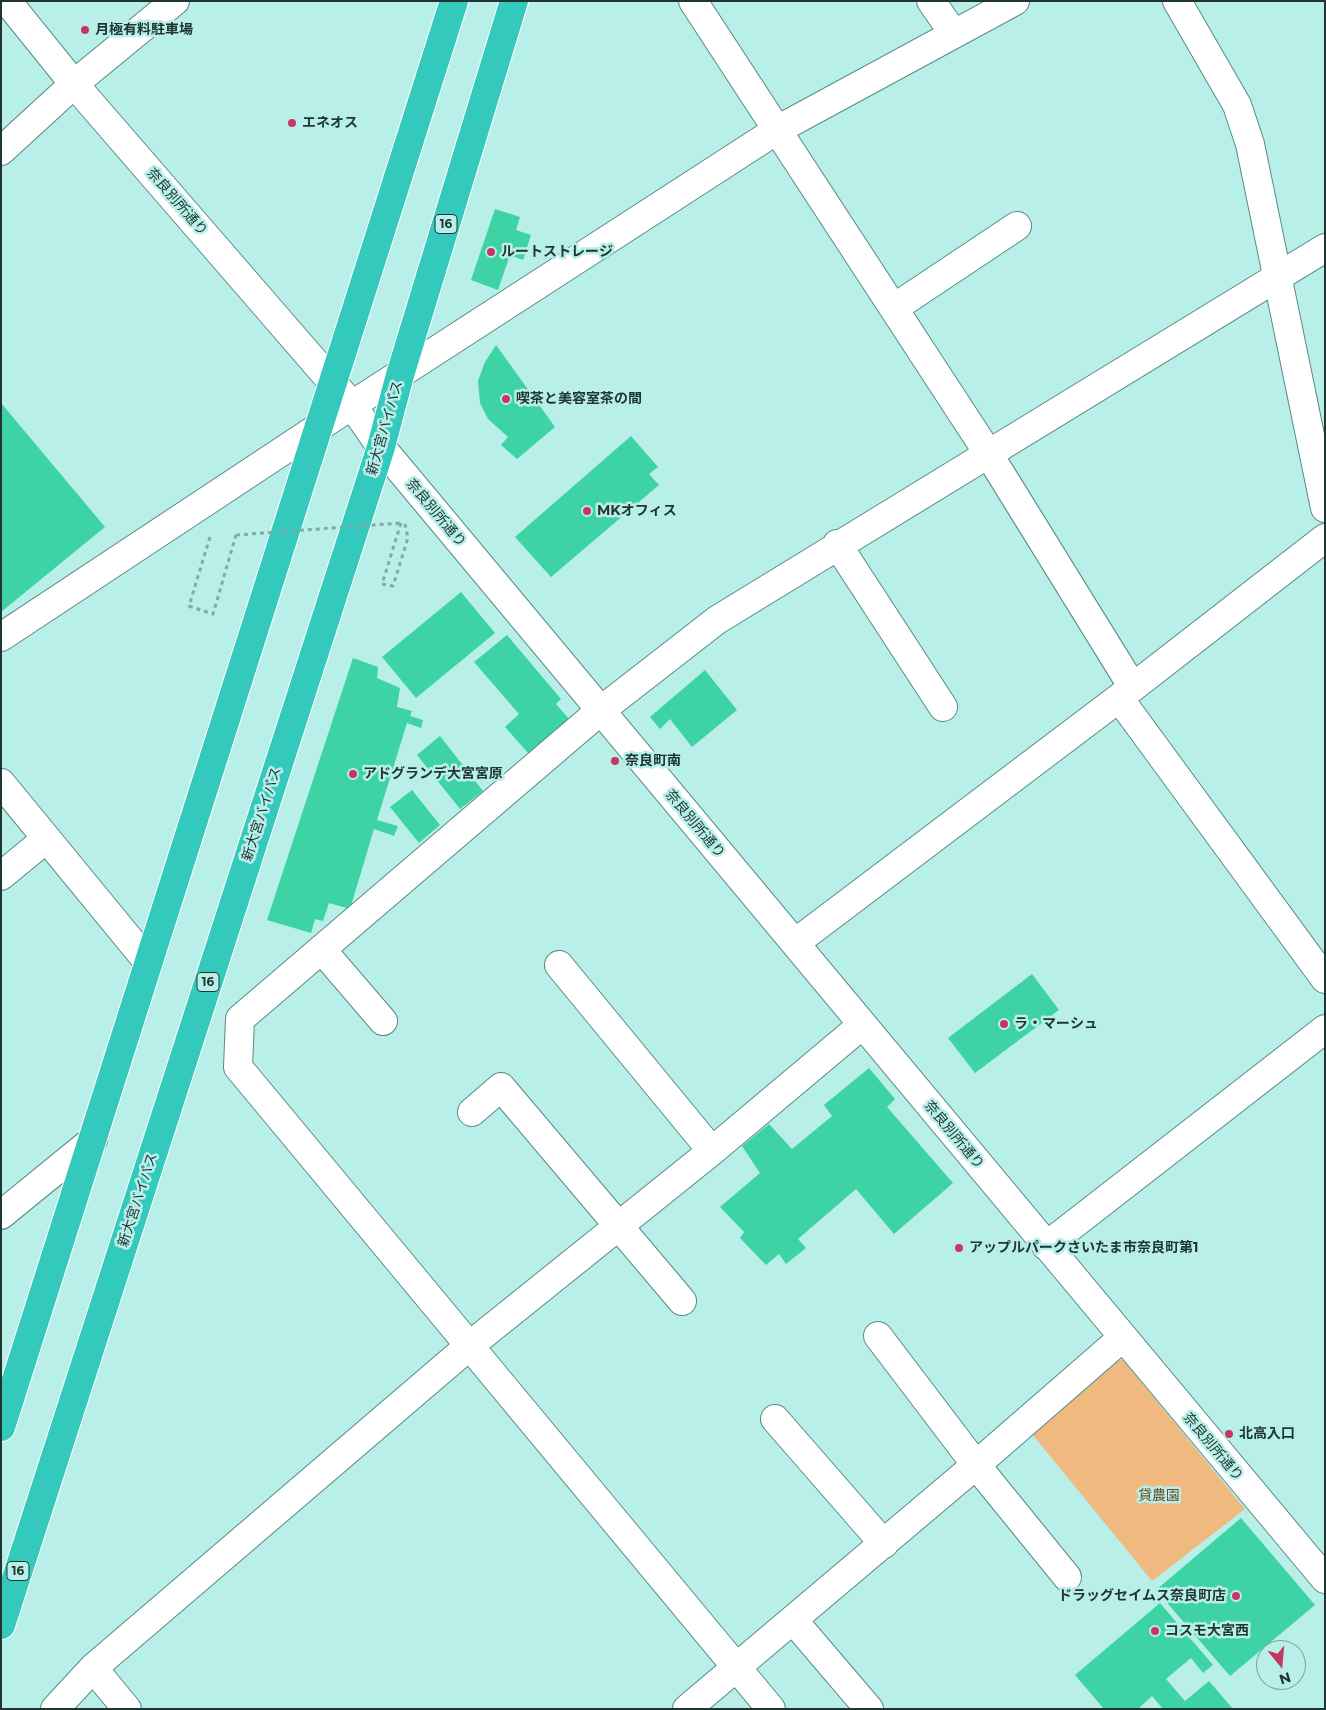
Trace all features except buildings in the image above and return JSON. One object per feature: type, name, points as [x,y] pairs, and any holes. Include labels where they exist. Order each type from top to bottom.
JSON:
[{"type":"highway","points":[[1,1427],[318,428],[334,384],[454,1]]},
{"type":"highway","name":"新大宮バイパス","points":[[1,1625],[381,447],[400,375],[514,1]]},
{"type":"street","name":"奈良別所通り","points":[[7,1],[74,84],[352,405],[381,447],[1122,1338],[1325,1579]]},
{"type":"street","points":[[1,151],[74,84],[175,1]]},
{"type":"street","points":[[692,1],[988,453],[1125,692],[1325,979]]},
{"type":"street","points":[[931,1],[954,34]]},
{"type":"street","points":[[1,637],[352,405],[777,130],[1015,1]]},
{"type":"street","points":[[1177,1],[1237,104],[1250,144],[1325,508]]},
{"type":"street","points":[[894,308],[1017,226]]},
{"type":"street","points":[[771,1709],[468,1347],[238,1067],[240,1019],[600,711],[717,620],[837,544],[1325,248]]},
{"type":"street","points":[[795,943],[1325,538]]},
{"type":"street","points":[[837,544],[943,707]]},
{"type":"street","points":[[1,783],[148,962]]},
{"type":"street","points":[[1,876],[46,840]]},
{"type":"street","points":[[322,950],[383,1021]]},
{"type":"street","points":[[559,965],[712,1151]]},
{"type":"street","points":[[55,1709],[93,1668],[468,1347],[712,1151],[862,1025]]},
{"type":"street","points":[[1046,1246],[1325,1029]]},
{"type":"street","points":[[472,1112],[501,1087],[682,1301]]},
{"type":"street","points":[[1,1215],[93,1140]]},
{"type":"street","points":[[878,1336],[976,1465],[1067,1577]]},
{"type":"street","points":[[687,1709],[884,1544],[1122,1338]]},
{"type":"street","points":[[775,1419],[884,1544]]},
{"type":"street","points":[[793,1620],[869,1709]]},
{"type":"street","points":[[93,1668],[127,1709]]},
{"type":"path","points":[[212,531],[189,606],[213,614],[236,535],[401,523],[382,584],[393,586],[408,538]]},
{"type":"green space","name":"貸農園","points":[[1123,1360],[1245,1509],[1152,1581],[1028,1429],[1105,1361]]},
{"type":"place","name":"月極有料駐車場","points":[[85,30]]},
{"type":"place","name":"エネオス","points":[[292,123]]},
{"type":"place","name":"ルートストレージ","points":[[491,252]]},
{"type":"place","name":"喫茶と美容室茶の間","points":[[506,399]]},
{"type":"place","name":"MKオフィス","points":[[587,511]]},
{"type":"place","name":"奈良町南","points":[[615,761]]},
{"type":"place","name":"アドグランデ大宮宮原","points":[[353,774]]},
{"type":"place","name":"ラ・マーシュ","points":[[1004,1024]]},
{"type":"place","name":"アップルパークさいたま市奈良町第1","points":[[959,1248]]},
{"type":"place","name":"北高入口","points":[[1229,1434]]},
{"type":"place","name":"ドラッグセイムス奈良町店","points":[[1236,1596]]},
{"type":"place","name":"コスモ大宮西","points":[[1155,1631]]}]
